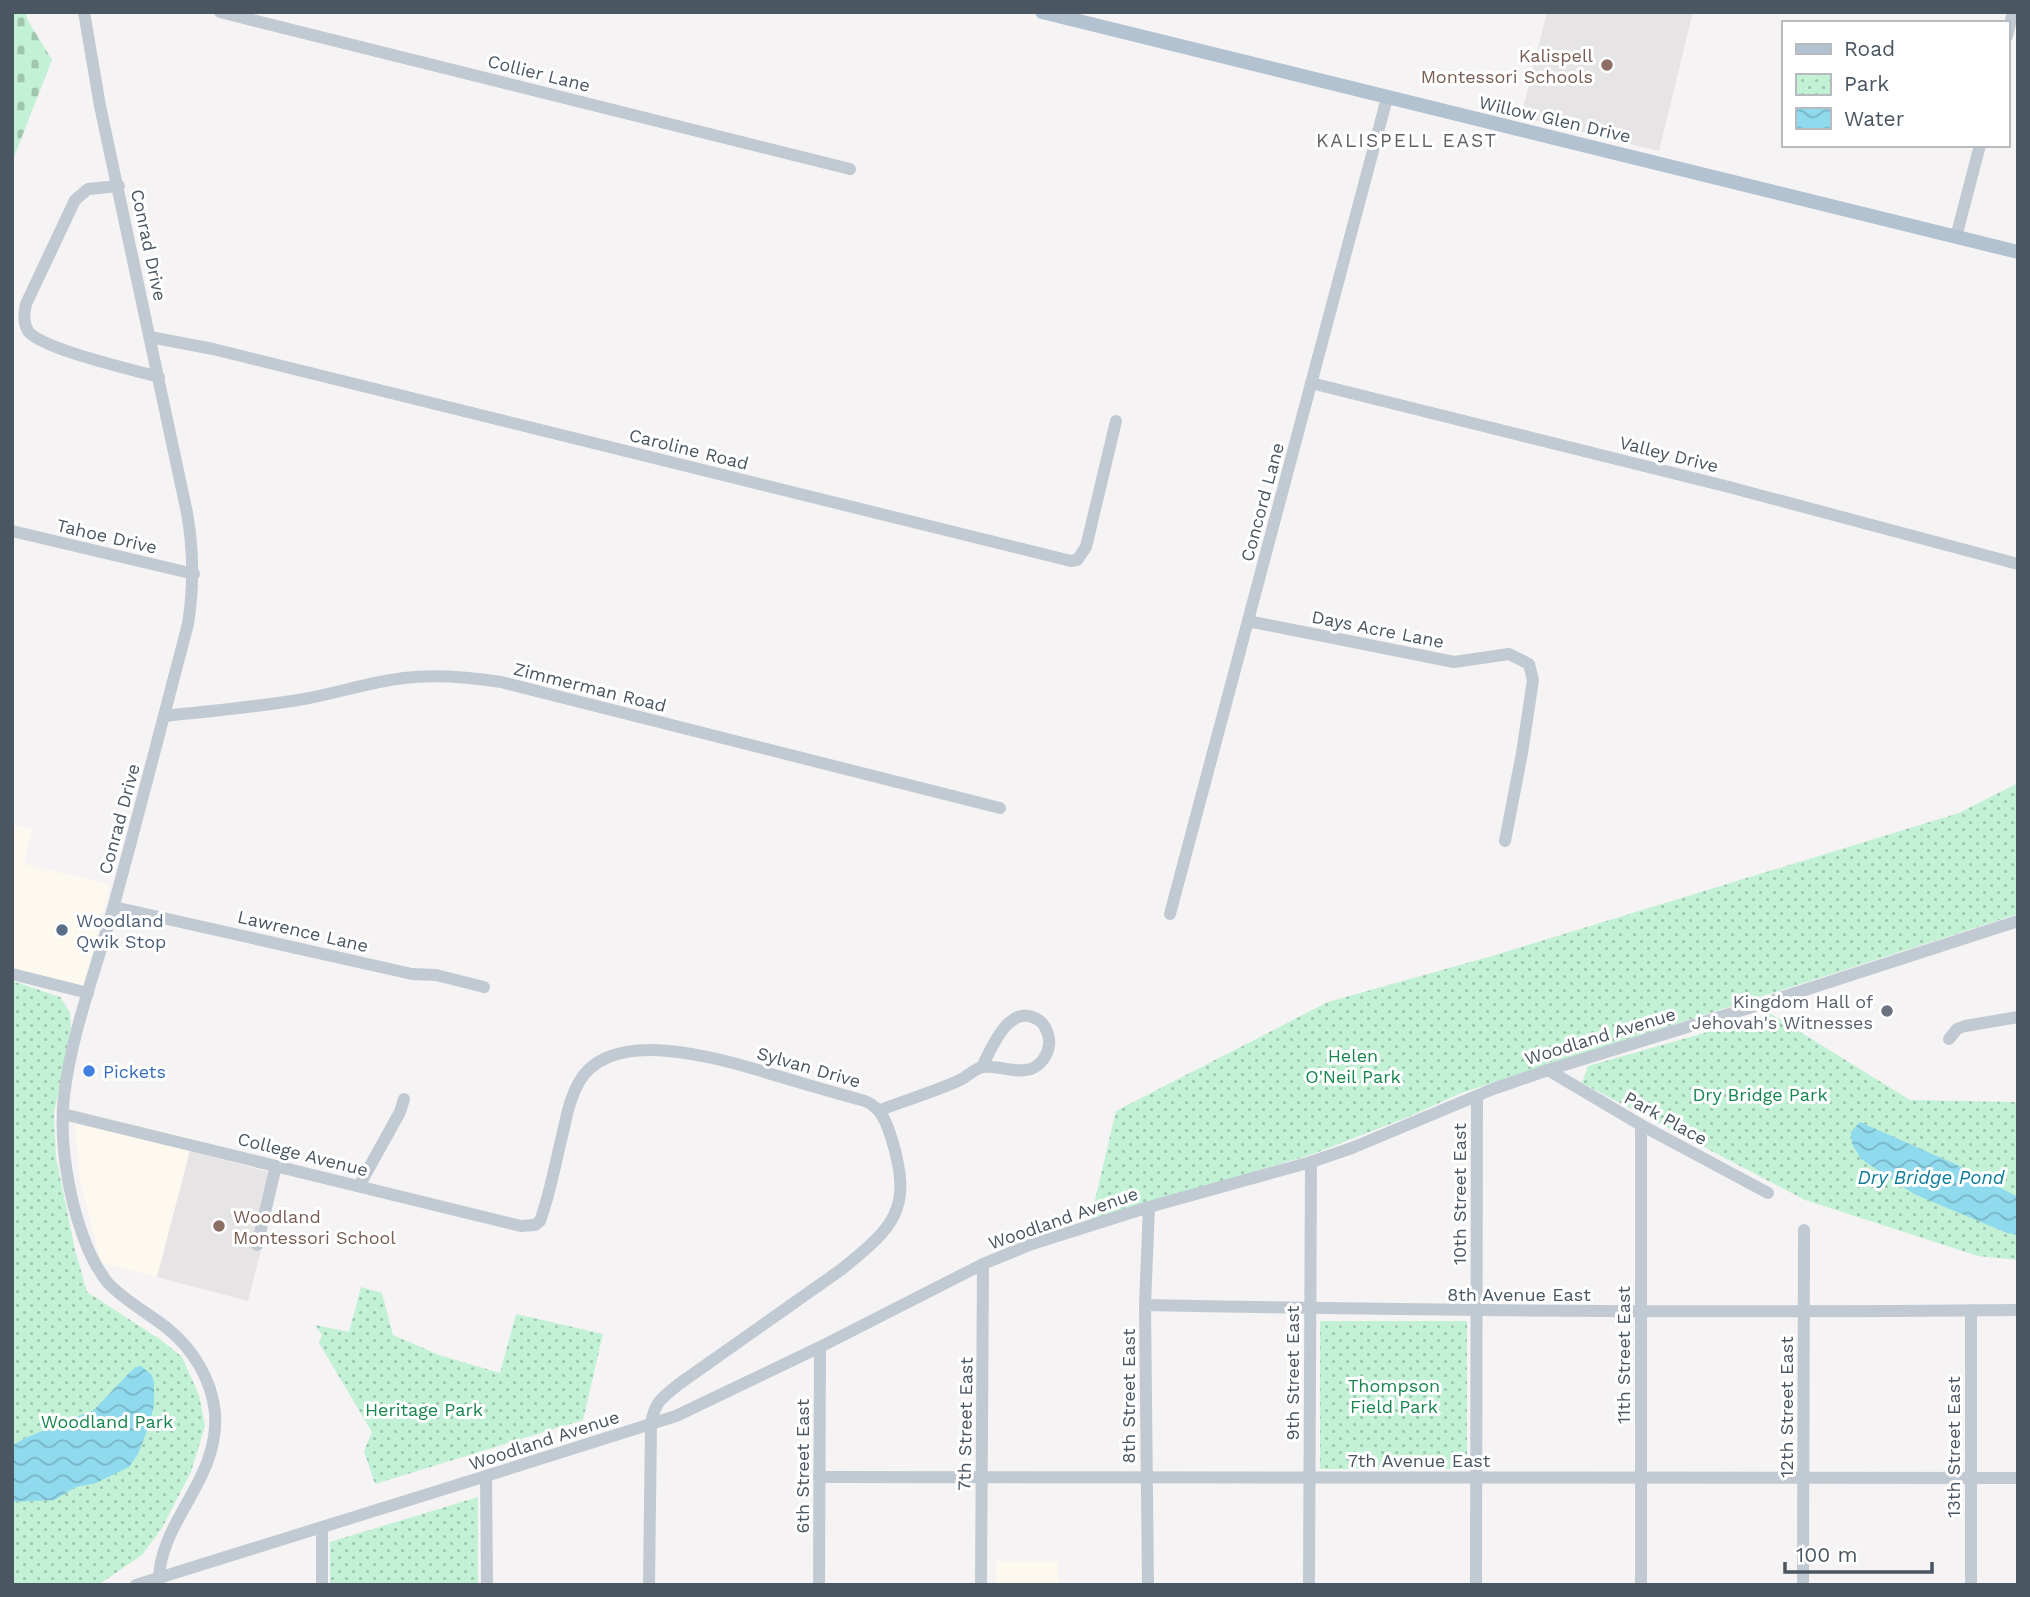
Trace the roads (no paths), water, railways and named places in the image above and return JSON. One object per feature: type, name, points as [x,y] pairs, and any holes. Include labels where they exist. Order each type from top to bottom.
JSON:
[{"type":"main road","name":"Willow Glen Drive","points":[[1042,12],[2018,252]]},
{"type":"street","name":"Conrad Drive","points":[[84,12],[100,106],[187,513],[194,574],[188,624],[68,1069],[63,1114],[67,1168],[74,1205],[89,1253],[108,1283],[186,1346],[201,1367],[215,1410],[215,1434],[209,1459],[168,1541],[159,1581]]},
{"type":"street","name":"Collier Lane","points":[[220,12],[850,169]]},
{"type":"street","name":"Concord Lane","points":[[1170,914],[1387,98]]},
{"type":"street","points":[[1956,237],[1979,147]]},
{"type":"street","points":[[119,187],[88,189],[75,200],[26,304],[24,319],[27,330],[40,340],[159,377]]},
{"type":"street","name":"Caroline Road","points":[[150,337],[213,349],[1071,561],[1077,560],[1086,547],[1116,421]]},
{"type":"street","name":"Valley Drive","points":[[1311,383],[1729,487],[2018,564]]},
{"type":"street","name":"Tahoe Drive","points":[[12,531],[194,574]]},
{"type":"street","name":"Days Acre Lane","points":[[1248,621],[1454,662],[1508,654],[1529,664],[1533,680],[1505,841]]},
{"type":"street","name":"Zimmerman Road","points":[[164,716],[304,699],[405,678],[470,677],[500,682],[1000,808]]},
{"type":"street","name":"Lawrence Lane","points":[[114,906],[412,974],[436,975],[484,987]]},
{"type":"street","name":"Woodland Avenue","points":[[135,1585],[159,1581],[676,1416],[983,1264],[1032,1244],[1149,1207],[1311,1161],[1548,1070],[2018,921]]},
{"type":"street","points":[[12,974],[88,992]]},
{"type":"street","points":[[649,1585],[650,1424],[658,1401],[842,1269],[887,1229],[899,1206],[901,1184],[893,1143],[880,1110],[961,1080],[982,1067],[996,1040],[1016,1017],[1029,1016],[1041,1021],[1048,1031],[1049,1045],[1044,1060],[1031,1069],[982,1067]]},
{"type":"street","points":[[1948,1039],[1957,1029],[1965,1026],[2018,1017]]},
{"type":"street","name":"Sylvan Drive","points":[[535,1225],[540,1221],[544,1210],[576,1086],[594,1064],[606,1058],[634,1052],[664,1050],[695,1054],[865,1101],[880,1110]]},
{"type":"street","name":"Park Place","points":[[1548,1070],[1641,1125],[1768,1193]]},
{"type":"street","name":"10th Street East","points":[[1476,1585],[1477,1097]]},
{"type":"street","points":[[359,1186],[400,1112],[404,1099]]},
{"type":"street","name":"College Avenue","points":[[63,1114],[521,1226],[535,1225]]},
{"type":"street","name":"11th Street East","points":[[1641,1125],[1641,1585]]},
{"type":"street","name":"9th Street East","points":[[1309,1585],[1311,1161]]},
{"type":"street","points":[[257,1245],[276,1166]]},
{"type":"street","name":"8th Street East","points":[[1147,1585],[1145,1305],[1149,1207]]},
{"type":"street","name":"12th Street East","points":[[1803,1585],[1804,1230]]},
{"type":"street","name":"7th Street East","points":[[981,1585],[983,1264]]},
{"type":"street","name":"8th Avenue East","points":[[1145,1305],[1476,1311],[2018,1310]]},
{"type":"street","name":"13th Street East","points":[[1971,1310],[1971,1585]]},
{"type":"street","name":"6th Street East","points":[[819,1585],[820,1347]]},
{"type":"street","points":[[486,1476],[487,1585]]},
{"type":"street","name":"7th Avenue East","points":[[819,1477],[2018,1478]]},
{"type":"street","points":[[322,1527],[322,1585]]},
{"type":"water","name":"Dry Bridge Pond","points":[[1860,1122],[1955,1164],[2018,1197],[2018,1235],[2007,1233],[1914,1194],[1861,1159],[1852,1144],[1851,1132]]},
{"type":"water","points":[[141,1366],[152,1375],[154,1405],[138,1454],[129,1467],[96,1483],[76,1487],[54,1500],[12,1502],[12,1446],[94,1410],[129,1373]]},
{"type":"place","name":"Kalispell Montessori Schools","points":[[1607,65]]},
{"type":"place","name":"Woodland Qwik Stop","points":[[62,930]]},
{"type":"place","name":"Kingdom Hall of Jehovah's Witnesses","points":[[1887,1011]]},
{"type":"place","name":"Pickets","points":[[89,1071]]},
{"type":"place","name":"Woodland Montessori School","points":[[219,1226]]},
{"type":"district","name":"KALISPELL EAST","points":[[1407,140]]},
{"type":"park label","name":"Helen O'Neil Park","points":[[1353,1065]]},
{"type":"park label","name":"Dry Bridge Park","points":[[1760,1094]]},
{"type":"park label","name":"Thompson Field Park","points":[[1394,1395]]},
{"type":"park label","name":"Heritage Park","points":[[424,1409]]},
{"type":"park label","name":"Woodland Park","points":[[107,1421]]}]
